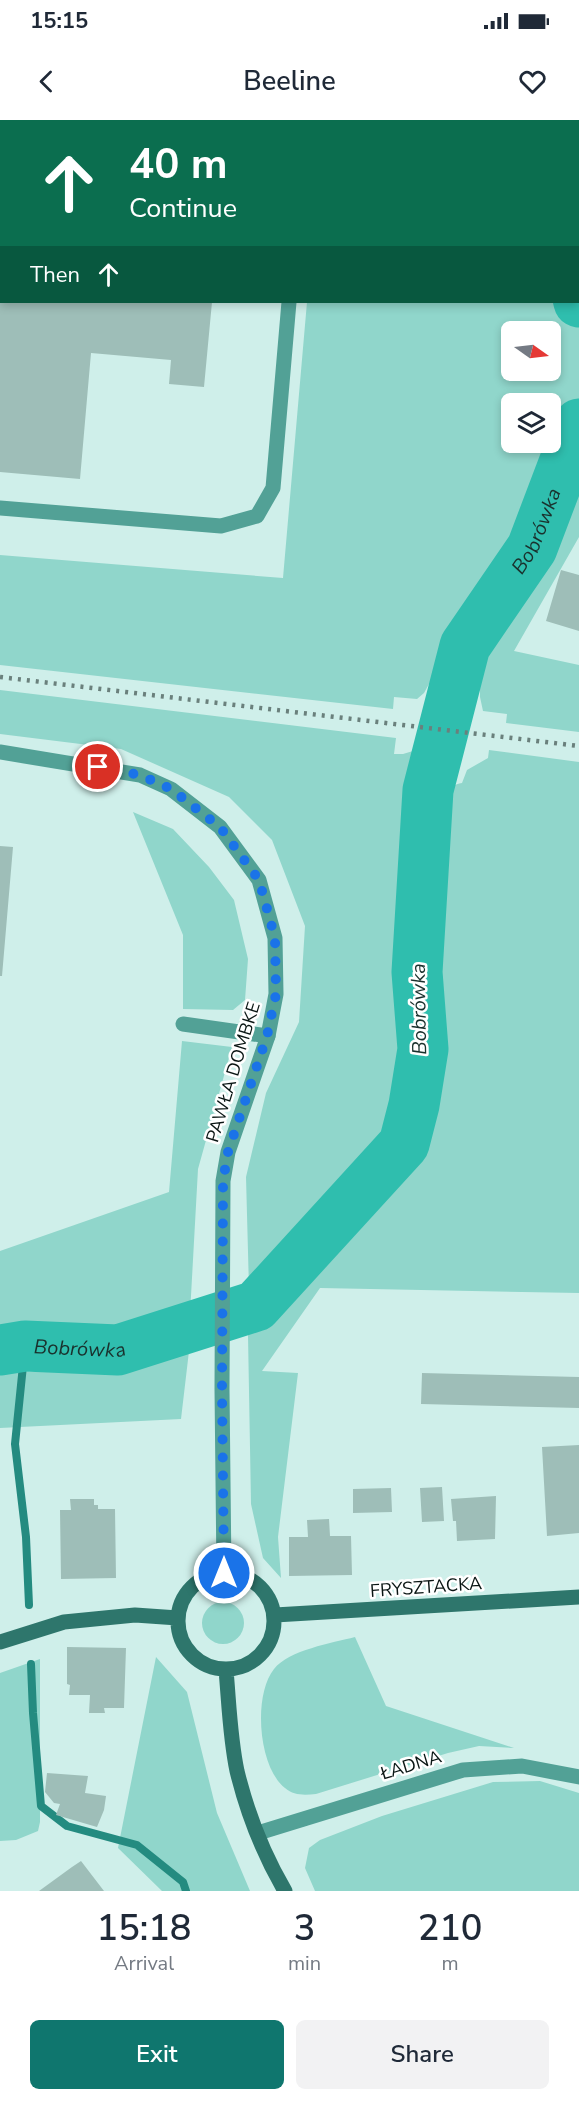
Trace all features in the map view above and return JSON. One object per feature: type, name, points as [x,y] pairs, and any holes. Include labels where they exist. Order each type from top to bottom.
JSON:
[{"type":"street","points":[[0,508],[221,526],[257,516],[273,488],[289,303]]},
{"type":"street","name":"PAWŁA DOMBKE","points":[[0,752],[140,775],[171,789],[220,827],[259,880],[275,938],[276,994],[267,1036],[228,1152],[223,1181],[224,1573]]},
{"type":"street","points":[[183,1024],[267,1036]]},
{"type":"street","points":[[238,1574],[252,1580],[267,1595],[275,1615],[274,1632],[268,1647],[257,1659],[242,1667],[226,1670],[210,1667],[197,1660],[186,1648],[179,1633],[178,1617],[181,1604],[197,1582],[210,1575],[238,1574]]},
{"type":"street","name":"FRYSZTACKA","points":[[275,1615],[579,1597]]},
{"type":"street","points":[[0,1642],[64,1622],[135,1615],[178,1617]]},
{"type":"street","points":[[226,1670],[237,1770],[258,1833],[285,1891]]},
{"type":"street","name":"ŁADNA","points":[[258,1833],[463,1770],[522,1766],[579,1777]]},
{"type":"green space","points":[[307,303],[579,303],[579,537],[514,651],[579,665],[579,732],[506,723],[507,714],[483,711],[480,697],[480,672],[439,666],[424,693],[417,699],[394,697],[393,709],[0,665],[0,555],[283,578]]},
{"type":"green space","points":[[0,690],[396,738],[394,754],[413,751],[401,831],[402,981],[394,1115],[347,1183],[249,1289],[246,1177],[266,1093],[299,1022],[305,926],[272,840],[229,797],[121,749],[0,734]]},
{"type":"green space","points":[[489,750],[579,762],[579,1293],[320,1288],[262,1371],[298,1373],[278,1537],[281,1578],[263,1558],[251,1504],[248,1335],[416,1156],[436,1087],[429,975],[438,807],[447,791],[462,783],[467,770],[488,758]]},
{"type":"green space","points":[[133,812],[173,829],[209,867],[234,900],[248,959],[245,1000],[233,1010],[183,1009],[183,935]]},
{"type":"green space","points":[[182,1041],[232,1047],[198,1169],[190,1314],[108,1331],[0,1337],[0,1251],[169,1192]]},
{"type":"green space","points":[[189,1351],[181,1419],[0,1428],[0,1372],[104,1371]]},
{"type":"green space","points":[[223,1602],[238,1608],[244,1623],[238,1638],[223,1644],[208,1638],[202,1623],[208,1608]]},
{"type":"green space","points":[[355,1637],[386,1706],[514,1748],[479,1746],[448,1753],[316,1794],[288,1791],[276,1778],[264,1748],[261,1713],[267,1681],[281,1662],[300,1652]]},
{"type":"green space","points":[[156,1657],[187,1692],[217,1813],[250,1891],[162,1891],[118,1848]]},
{"type":"green space","points":[[40,1659],[40,1822],[38,1831],[16,1840],[0,1841],[0,1673]]},
{"type":"green space","points":[[540,1781],[579,1793],[579,1891],[315,1891],[305,1868],[309,1848],[320,1840],[382,1816],[493,1782]]},
{"type":"building","points":[[0,303],[212,303],[204,387],[169,384],[171,360],[91,353],[80,479],[0,472]]},
{"type":"building","points":[[561,570],[579,575],[579,631],[546,621]]},
{"type":"building","points":[[0,846],[13,847],[2,976],[0,976]]},
{"type":"building","points":[[422,1373],[579,1377],[579,1408],[421,1404]]},
{"type":"building","points":[[579,1445],[579,1533],[547,1536],[542,1447]]},
{"type":"building","points":[[442,1487],[444,1521],[422,1522],[420,1488]]},
{"type":"building","points":[[391,1488],[392,1512],[353,1513],[353,1489]]},
{"type":"building","points":[[496,1496],[495,1539],[457,1541],[456,1521],[453,1521],[451,1499]]},
{"type":"building","points":[[70,1499],[94,1499],[94,1505],[98,1505],[98,1509],[115,1509],[116,1578],[61,1579],[60,1510],[71,1510]]},
{"type":"building","points":[[329,1519],[330,1536],[351,1536],[352,1575],[289,1576],[289,1537],[308,1537],[307,1520]]},
{"type":"building","points":[[67,1647],[126,1648],[124,1708],[104,1708],[105,1713],[89,1713],[90,1695],[69,1695]]},
{"type":"building","points":[[47,1773],[88,1776],[85,1793],[106,1796],[104,1810],[97,1827],[56,1815],[60,1804],[54,1803],[45,1792]]},
{"type":"building","points":[[81,1861],[104,1891],[39,1891],[72,1867]]},
{"type":"waterway","name":"Bobrówka","points":[[0,1350],[25,1346],[118,1350],[256,1306],[404,1144],[414,1105],[423,1049],[417,972],[428,790],[465,646],[532,548],[579,424]]},
{"type":"waterway","points":[[25,1346],[15,1444],[26,1537],[29,1605]]},
{"type":"waterway","points":[[31,1664],[41,1806],[67,1826],[137,1845],[183,1882],[186,1891]]},
{"type":"railway","points":[[0,677],[579,746]]},
{"type":"route","points":[[98,767],[140,775],[171,789],[220,827],[259,880],[275,938],[276,994],[267,1036],[228,1152],[223,1181],[224,1573]]}]
